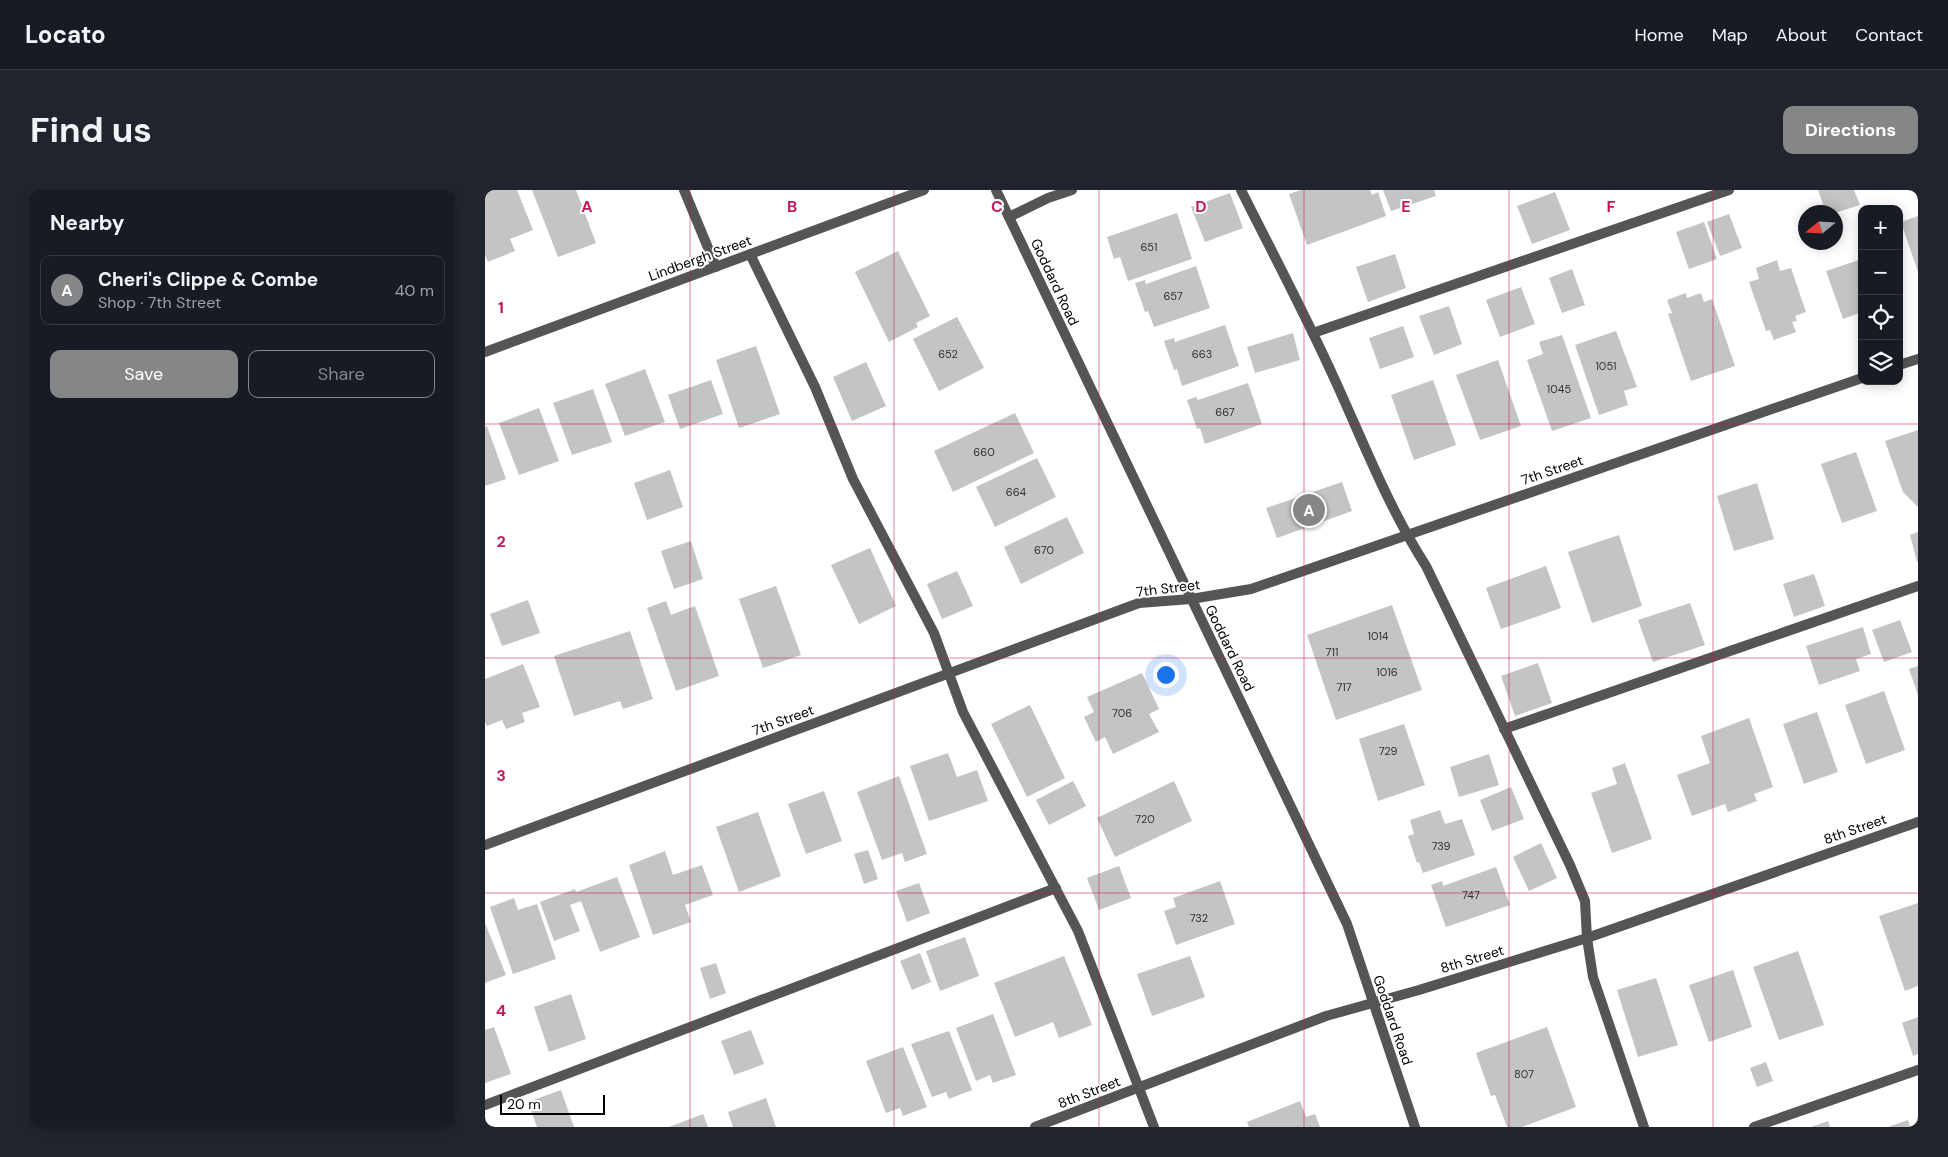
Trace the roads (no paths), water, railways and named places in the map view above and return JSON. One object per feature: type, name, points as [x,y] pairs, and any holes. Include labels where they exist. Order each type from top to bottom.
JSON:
[{"type":"street","points":[[684,190],[716,267]]},
{"type":"street","name":"Lindbergh Street","points":[[485,352],[924,190]]},
{"type":"street","name":"Goddard Road","points":[[996,190],[1347,924],[1415,1127]]},
{"type":"street","points":[[1009,217],[1049,198],[1072,190]]},
{"type":"street","points":[[1241,190],[1313,333],[1407,535],[1426,566],[1570,865],[1585,901],[1587,938],[1593,978],[1644,1127]]},
{"type":"street","points":[[1313,333],[1729,190]]},
{"type":"street","points":[[750,254],[815,387],[853,479],[934,634],[963,712],[1078,932],[1154,1127]]},
{"type":"street","points":[[1903,364],[1918,359]]},
{"type":"street","name":"7th Street","points":[[485,845],[1139,603],[1191,599],[1251,589],[1858,379]]},
{"type":"street","points":[[1504,729],[1918,586]]},
{"type":"street","name":"8th Street","points":[[1035,1127],[1326,1016],[1587,938],[1918,822]]},
{"type":"street","points":[[485,1105],[1055,888]]},
{"type":"street","points":[[1754,1127],[1918,1070]]},
{"type":"place","name":"Cheri's Clippe & Combe","points":[[1309,510]]}]
